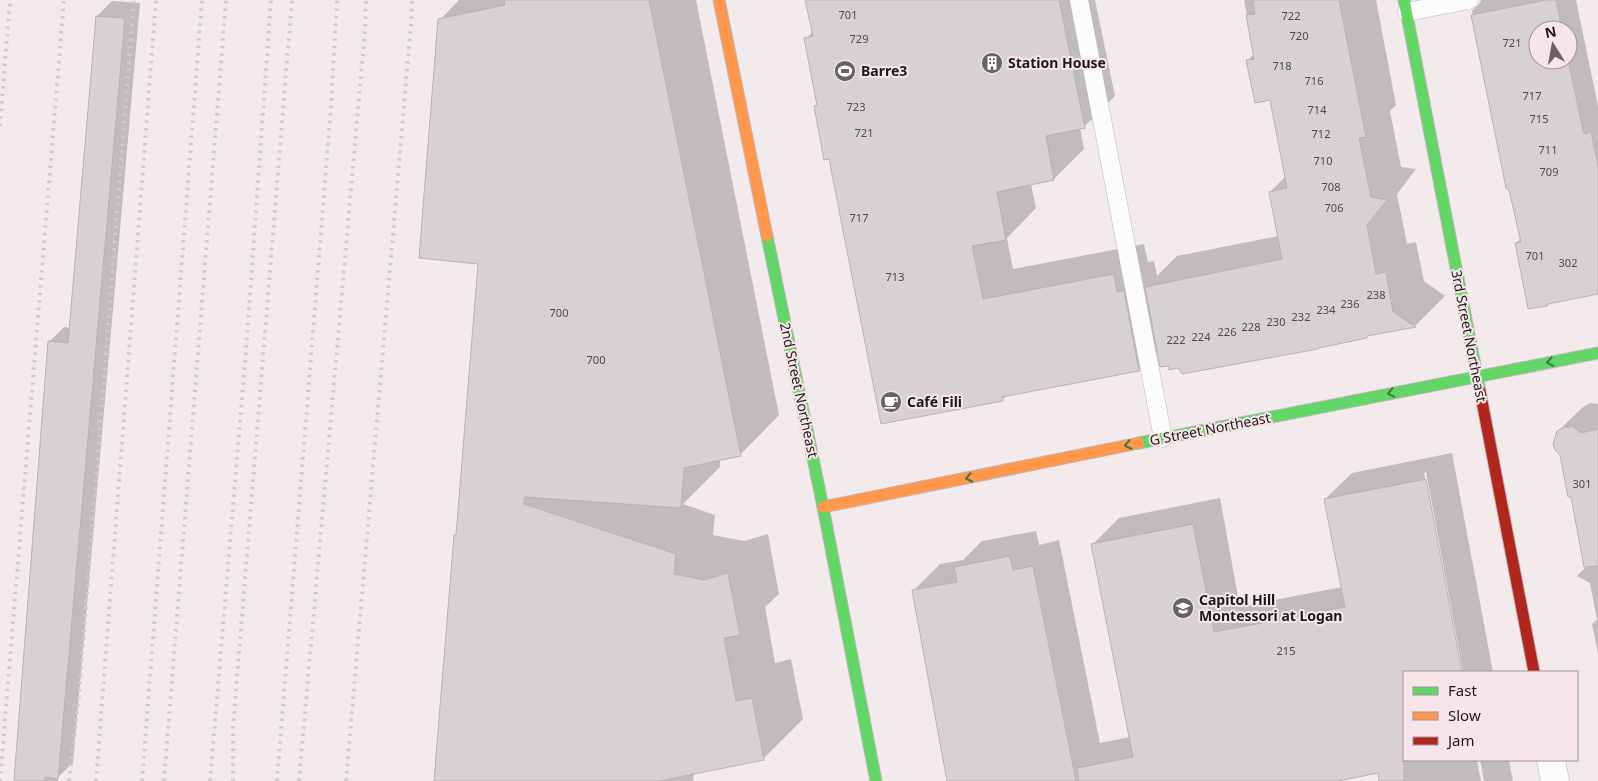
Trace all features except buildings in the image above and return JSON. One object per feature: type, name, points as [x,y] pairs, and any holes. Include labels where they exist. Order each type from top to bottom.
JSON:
[{"type":"street","name":"2nd Street Northeast","points":[[719,0],[823,506],[876,781]]},
{"type":"street","name":"3rd Street Northeast","points":[[1405,6],[1534,671]]},
{"type":"street","name":"G Street Northeast","points":[[823,506],[1598,353]]},
{"type":"street","points":[[1551,761],[1555,781]]},
{"type":"lane","points":[[1078,0],[1163,438]]},
{"type":"lane","points":[[1405,6],[1469,0]]},
{"type":"railway","points":[[0,126],[10,0]]},
{"type":"railway","points":[[0,781],[64,0]]},
{"type":"railway","points":[[69,781],[79,695],[134,0]]},
{"type":"railway","points":[[96,781],[156,0]]},
{"type":"railway","points":[[142,781],[202,0]]},
{"type":"railway","points":[[164,781],[226,0]]},
{"type":"railway","points":[[210,781],[246,351],[271,0]]},
{"type":"railway","points":[[233,781],[233,727],[292,0]]},
{"type":"railway","points":[[277,781],[331,107],[337,0]]},
{"type":"railway","points":[[299,781],[365,30],[366,0]]},
{"type":"railway","points":[[346,781],[412,0]]},
{"type":"traffic: fast","points":[[1404,0],[1480,391]]},
{"type":"traffic: fast","points":[[767,236],[823,507],[876,781]]},
{"type":"traffic: fast","points":[[1139,443],[1598,353]]},
{"type":"traffic: slow","points":[[719,0],[767,236]]},
{"type":"traffic: slow","points":[[823,507],[1139,443]]},
{"type":"traffic: jam","points":[[1480,391],[1534,671]]},
{"type":"place","name":"Station House","points":[[992,63]]},
{"type":"place","name":"Barre3","points":[[845,71]]},
{"type":"place","name":"Café Fili","points":[[891,402]]},
{"type":"place","name":"Capitol Hill Montessori at Logan","points":[[1183,608]]}]
